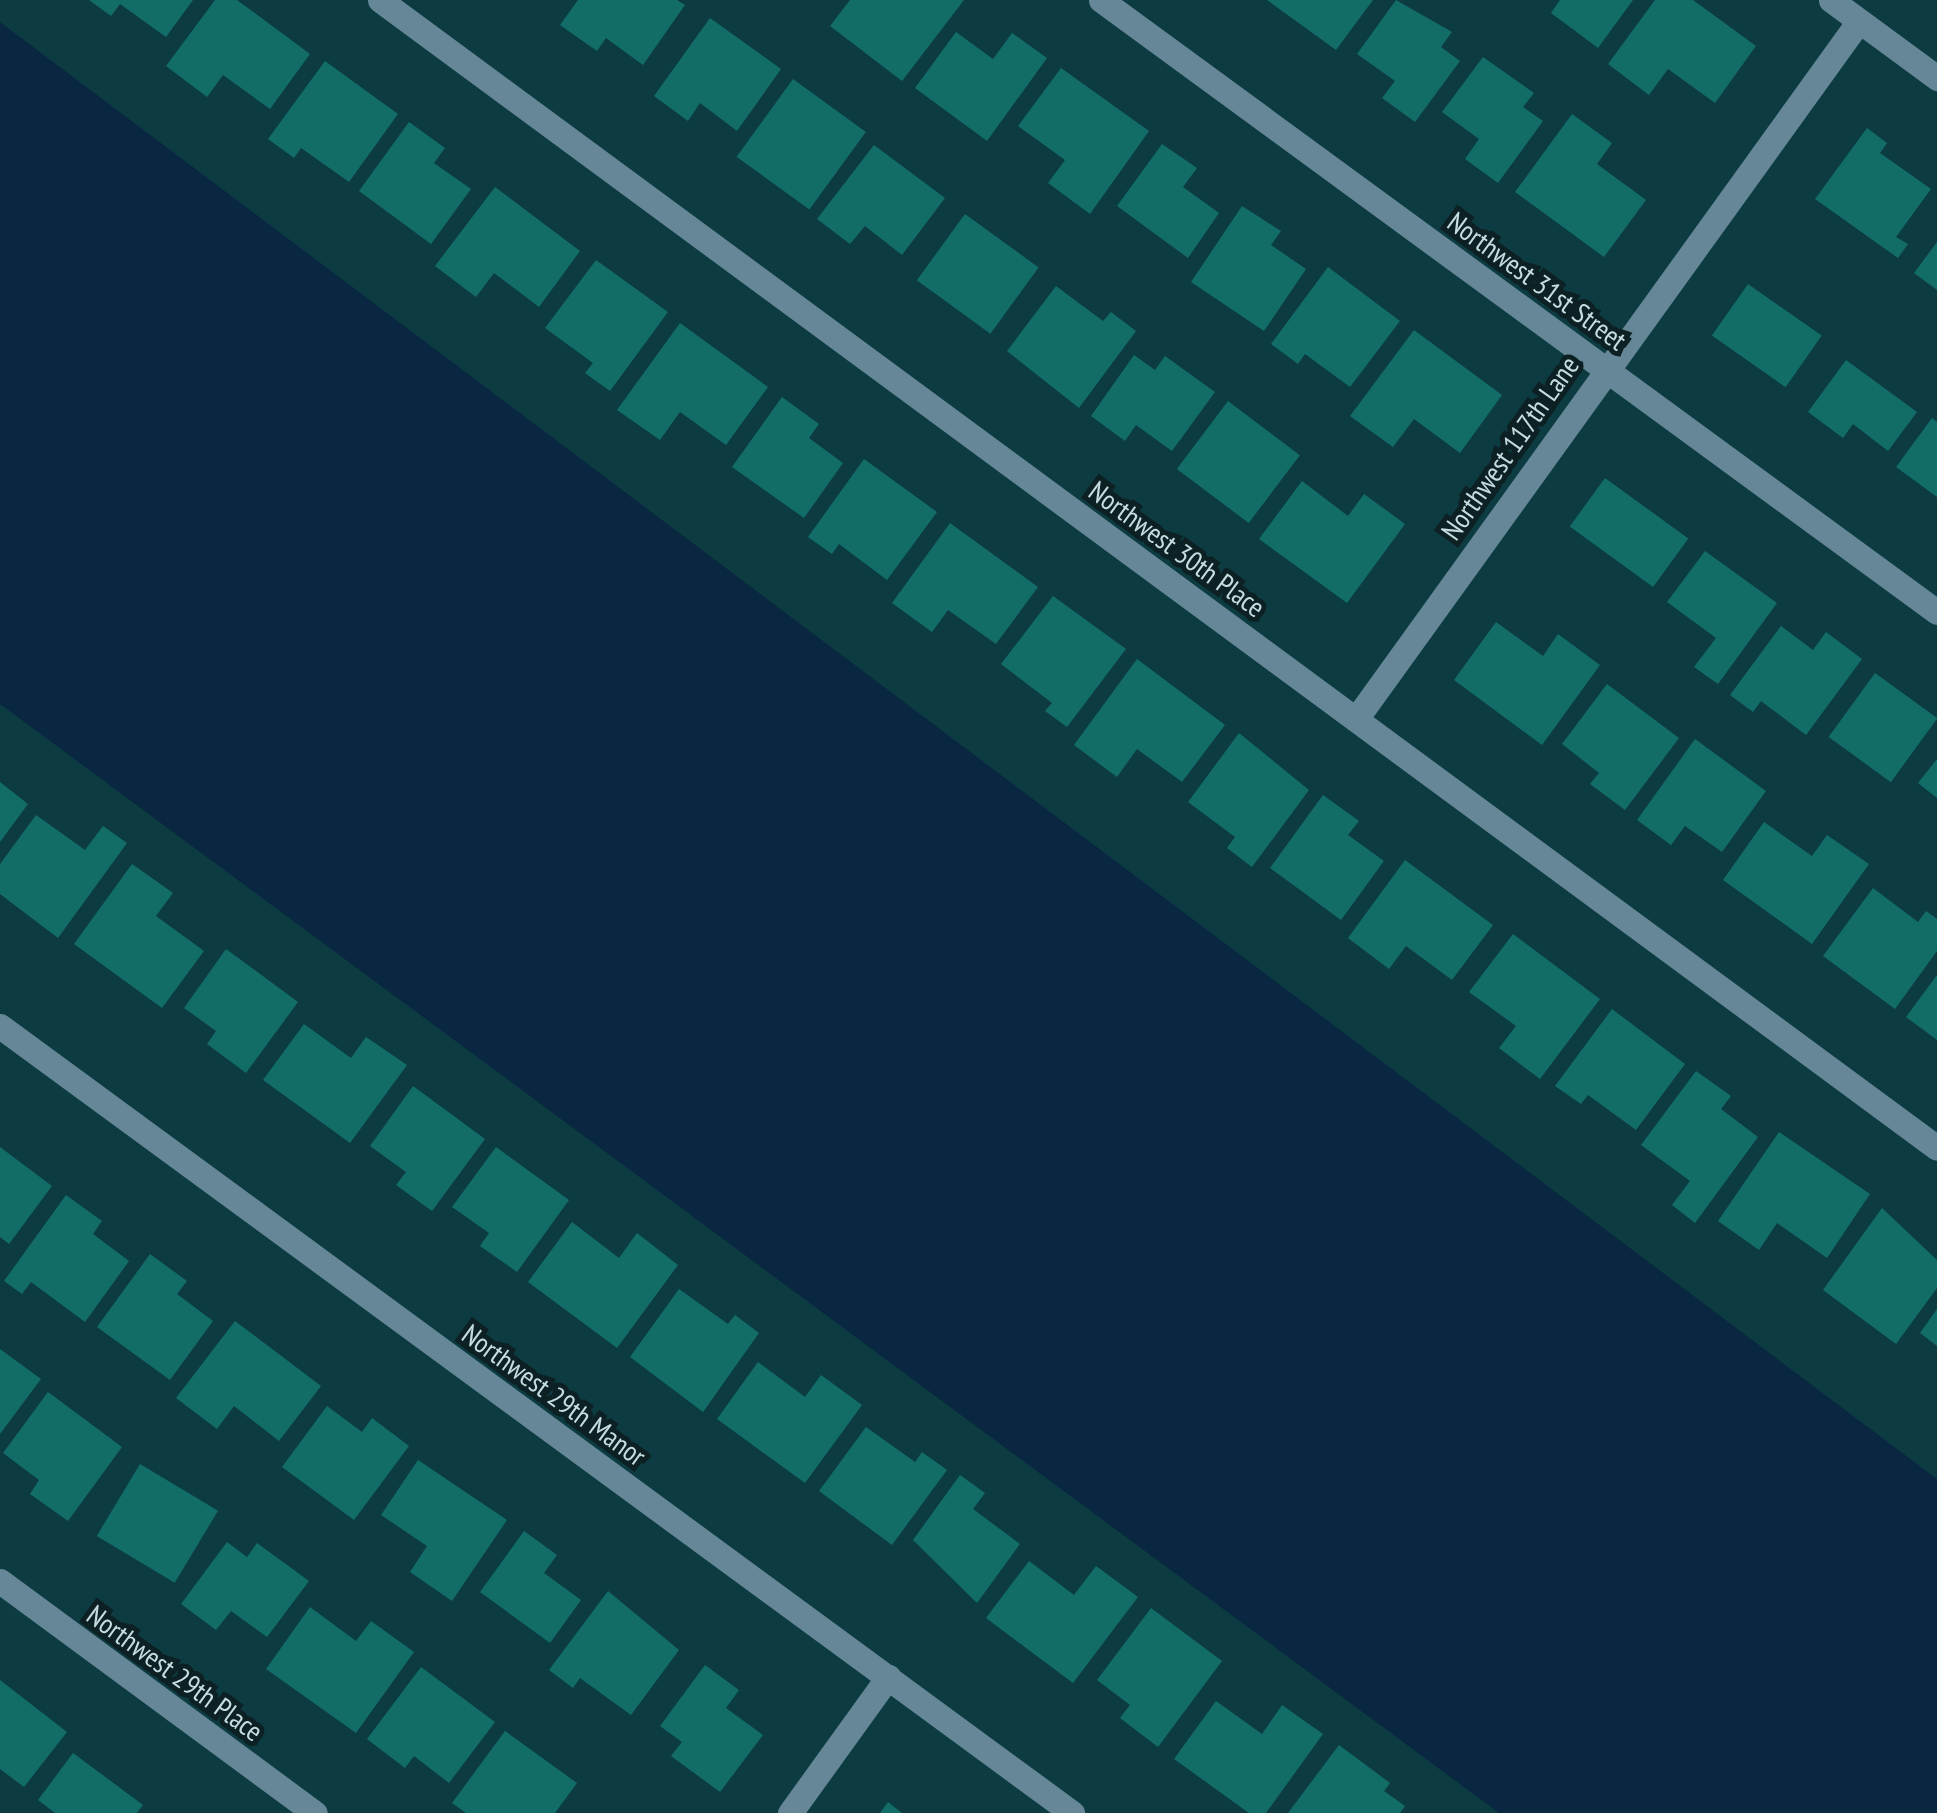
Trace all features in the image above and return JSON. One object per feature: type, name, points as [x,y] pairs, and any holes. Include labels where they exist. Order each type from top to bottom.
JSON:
[{"type":"street","name":"Northwest 30th Place","points":[[380,0],[1937,1148]]},
{"type":"street","name":"Northwest 31st Street","points":[[1101,0],[1937,612]]},
{"type":"street","points":[[1831,0],[1937,78]]},
{"type":"street","name":"Northwest 117th Lane","points":[[1356,719],[1604,366],[1859,20]]},
{"type":"street","name":"Northwest 29th Manor","points":[[0,1026],[1072,1813]]},
{"type":"street","name":"Northwest 29th Place","points":[[0,1582],[314,1813]]},
{"type":"street","points":[[790,1813],[888,1677]]},
{"type":"water","points":[[0,22],[1937,1479],[1937,1813],[1499,1813],[0,704]]},
{"type":"building","points":[[89,0],[193,0],[166,37],[120,4],[111,16]]},
{"type":"building","points":[[215,0],[237,0],[310,54],[270,109],[223,75],[207,97],[166,66]]},
{"type":"building","points":[[578,0],[677,0],[685,5],[643,65],[606,38],[597,51],[560,25]]},
{"type":"building","points":[[850,0],[964,0],[902,81],[830,26]]},
{"type":"building","points":[[1267,0],[1373,0],[1336,50]]},
{"type":"building","points":[[1396,0],[1452,32],[1441,47],[1460,61],[1415,122],[1382,98],[1395,81],[1357,54]]},
{"type":"building","points":[[1560,0],[1633,0],[1598,48],[1551,13]]},
{"type":"building","points":[[1655,0],[1693,0],[1756,46],[1715,103],[1668,69],[1649,95],[1608,64]]},
{"type":"building","points":[[710,18],[781,69],[737,131],[700,103],[688,121],[654,96]]},
{"type":"building","points":[[956,32],[993,59],[1012,33],[1047,58],[987,141],[915,88]]},
{"type":"building","points":[[1483,57],[1534,93],[1523,107],[1543,121],[1498,183],[1465,159],[1479,139],[1442,112]]},
{"type":"building","points":[[325,61],[398,114],[349,182],[301,148],[294,158],[268,139]]},
{"type":"building","points":[[1061,68],[1149,131],[1090,214],[1048,183],[1065,160],[1018,126]]},
{"type":"building","points":[[793,79],[866,132],[809,210],[737,157]]},
{"type":"building","points":[[1572,114],[1612,143],[1597,164],[1646,200],[1604,257],[1515,192]]},
{"type":"building","points":[[409,122],[445,148],[434,163],[471,189],[431,244],[359,191]]},
{"type":"building","points":[[1867,128],[1887,143],[1880,153],[1931,189],[1896,237],[1908,244],[1898,258],[1815,199]]},
{"type":"building","points":[[1162,144],[1197,168],[1183,187],[1219,213],[1188,258],[1117,206]]},
{"type":"building","points":[[874,145],[945,198],[902,255],[865,226],[850,244],[817,219]]},
{"type":"building","points":[[495,187],[580,251],[539,307],[494,273],[476,297],[435,266]]},
{"type":"building","points":[[1242,206],[1281,231],[1271,245],[1306,269],[1264,331],[1191,282]]},
{"type":"building","points":[[965,214],[1039,267],[990,334],[917,280]]},
{"type":"building","points":[[1937,242],[1937,290],[1914,273]]},
{"type":"building","points":[[596,260],[668,312],[610,391],[585,373],[593,363],[545,328]]},
{"type":"building","points":[[1328,267],[1400,321],[1350,387],[1305,354],[1298,364],[1271,344]]},
{"type":"building","points":[[1748,284],[1822,336],[1786,387],[1712,336]]},
{"type":"building","points":[[1056,286],[1103,321],[1111,312],[1136,331],[1079,408],[1007,351]]},
{"type":"building","points":[[680,323],[768,387],[726,445],[680,412],[660,440],[617,410]]},
{"type":"building","points":[[1414,330],[1502,395],[1460,453],[1414,419],[1393,447],[1350,416]]},
{"type":"building","points":[[1134,355],[1155,370],[1165,356],[1215,392],[1172,451],[1136,425],[1125,441],[1091,416]]},
{"type":"building","points":[[1846,360],[1917,412],[1888,451],[1853,424],[1843,438],[1808,412]]},
{"type":"building","points":[[782,397],[819,424],[809,438],[843,463],[804,518],[732,467]]},
{"type":"building","points":[[1228,401],[1300,455],[1249,523],[1177,469]]},
{"type":"building","points":[[1932,418],[1937,422],[1937,497],[1896,467]]},
{"type":"building","points":[[864,459],[937,512],[887,580],[839,544],[832,554],[808,537]]},
{"type":"building","points":[[1605,478],[1688,539],[1653,587],[1570,527]]},
{"type":"building","points":[[1302,481],[1348,516],[1364,494],[1405,524],[1347,603],[1259,539]]},
{"type":"building","points":[[950,523],[1038,587],[996,644],[948,610],[932,632],[892,603]]},
{"type":"building","points":[[1705,551],[1777,603],[1718,684],[1694,667],[1716,638],[1667,602]]},
{"type":"building","points":[[1053,596],[1126,649],[1067,727],[1045,711],[1052,703],[1001,664]]},
{"type":"building","points":[[1496,622],[1543,656],[1558,634],[1600,665],[1542,745],[1454,680]]},
{"type":"building","points":[[1781,626],[1813,650],[1826,632],[1862,659],[1806,735],[1761,701],[1753,712],[1730,695]]},
{"type":"building","points":[[1137,659],[1225,725],[1182,782],[1137,749],[1117,777],[1074,745]]},
{"type":"building","points":[[1875,673],[1937,718],[1891,782],[1829,737]]},
{"type":"building","points":[[1607,684],[1679,738],[1625,810],[1590,784],[1599,773],[1562,744]]},
{"type":"building","points":[[1239,733],[1309,790],[1252,867],[1227,848],[1235,837],[1188,802]]},
{"type":"building","points":[[1695,739],[1766,791],[1722,852],[1685,826],[1671,845],[1637,820]]},
{"type":"building","points":[[1937,759],[1937,798],[1918,783]]},
{"type":"building","points":[[0,782],[28,804],[0,842]]},
{"type":"building","points":[[1323,795],[1359,821],[1348,835],[1384,861],[1341,920],[1270,868]]},
{"type":"building","points":[[36,815],[85,850],[103,826],[127,843],[58,938],[0,894],[0,864]]},
{"type":"building","points":[[1764,822],[1812,856],[1827,835],[1869,864],[1812,944],[1723,880]]},
{"type":"building","points":[[1405,860],[1493,925],[1452,980],[1406,946],[1389,969],[1348,938]]},
{"type":"building","points":[[132,864],[173,893],[156,916],[204,951],[162,1008],[74,944]]},
{"type":"building","points":[[1873,888],[1918,922],[1926,911],[1937,919],[1937,951],[1895,1009],[1823,956]]},
{"type":"building","points":[[1513,934],[1600,999],[1540,1079],[1499,1048],[1516,1026],[1469,992]]},
{"type":"building","points":[[226,949],[298,1002],[246,1073],[207,1044],[216,1031],[184,1008]]},
{"type":"building","points":[[1937,975],[1937,1040],[1906,1017]]},
{"type":"building","points":[[1612,1009],[1685,1064],[1636,1130],[1588,1095],[1581,1104],[1555,1086]]},
{"type":"building","points":[[304,1024],[351,1058],[366,1037],[407,1065],[350,1143],[263,1080]]},
{"type":"building","points":[[1696,1071],[1731,1096],[1721,1109],[1758,1137],[1695,1223],[1672,1205],[1690,1181],[1641,1145]]},
{"type":"building","points":[[413,1086],[485,1139],[432,1211],[396,1185],[406,1172],[370,1146]]},
{"type":"building","points":[[1779,1132],[1870,1194],[1827,1258],[1777,1223],[1759,1250],[1718,1221]]},
{"type":"building","points":[[0,1147],[52,1186],[9,1244],[0,1237]]},
{"type":"building","points":[[496,1147],[569,1200],[517,1272],[480,1246],[489,1233],[452,1207]]},
{"type":"building","points":[[66,1195],[102,1221],[93,1234],[129,1261],[85,1322],[31,1282],[22,1294],[4,1281]]},
{"type":"building","points":[[1882,1208],[1937,1260],[1937,1288],[1896,1344],[1823,1290]]},
{"type":"building","points":[[572,1222],[619,1258],[637,1233],[678,1265],[617,1348],[528,1282]]},
{"type":"building","points":[[150,1254],[187,1281],[177,1294],[213,1321],[170,1380],[97,1327]]},
{"type":"building","points":[[679,1289],[728,1324],[735,1315],[759,1333],[703,1412],[630,1357]]},
{"type":"building","points":[[1937,1309],[1937,1346],[1920,1333]]},
{"type":"building","points":[[235,1321],[321,1386],[279,1441],[234,1406],[217,1429],[176,1398]]},
{"type":"building","points":[[0,1349],[41,1379],[0,1434]]},
{"type":"building","points":[[758,1362],[805,1397],[821,1375],[862,1405],[805,1483],[717,1419]]},
{"type":"building","points":[[48,1392],[122,1447],[68,1521],[30,1494],[39,1480],[3,1453]]},
{"type":"building","points":[[327,1406],[362,1432],[372,1418],[409,1446],[354,1520],[282,1467]]},
{"type":"building","points":[[866,1427],[915,1462],[922,1452],[947,1470],[892,1545],[819,1491]]},
{"type":"building","points":[[418,1460],[507,1520],[452,1601],[410,1572],[427,1546],[381,1515]]},
{"type":"building","points":[[140,1464],[218,1511],[175,1583],[97,1536]]},
{"type":"building","points":[[960,1475],[985,1493],[973,1509],[1020,1544],[977,1603],[913,1540]]},
{"type":"building","points":[[524,1531],[557,1555],[544,1573],[581,1600],[550,1643],[480,1592]]},
{"type":"building","points":[[227,1542],[247,1557],[257,1543],[309,1581],[267,1637],[231,1611],[216,1630],[181,1604]]},
{"type":"building","points":[[1029,1561],[1074,1595],[1096,1566],[1138,1597],[1073,1683],[986,1618]]},
{"type":"building","points":[[608,1591],[679,1650],[631,1715],[580,1678],[573,1688],[549,1670]]},
{"type":"building","points":[[310,1607],[356,1641],[371,1621],[414,1652],[356,1733],[266,1669]]},
{"type":"building","points":[[1151,1608],[1222,1661],[1158,1747],[1120,1718],[1130,1705],[1097,1680]]},
{"type":"building","points":[[705,1665],[739,1690],[726,1708],[763,1735],[720,1792],[671,1756],[682,1742],[660,1726]]},
{"type":"building","points":[[421,1667],[495,1722],[449,1783],[414,1756],[405,1768],[367,1739]]},
{"type":"building","points":[[0,1680],[67,1732],[24,1787],[0,1769]]},
{"type":"building","points":[[1216,1701],[1262,1734],[1282,1705],[1323,1734],[1266,1813],[1249,1813],[1174,1759]]},
{"type":"building","points":[[505,1731],[577,1783],[555,1813],[466,1813],[452,1803]]},
{"type":"building","points":[[1339,1745],[1390,1783],[1384,1791],[1405,1806],[1400,1813],[1288,1813]]},
{"type":"building","points":[[73,1753],[143,1805],[137,1813],[55,1813],[38,1800]]},
{"type":"building","points":[[888,1802],[902,1813],[880,1813]]}]
